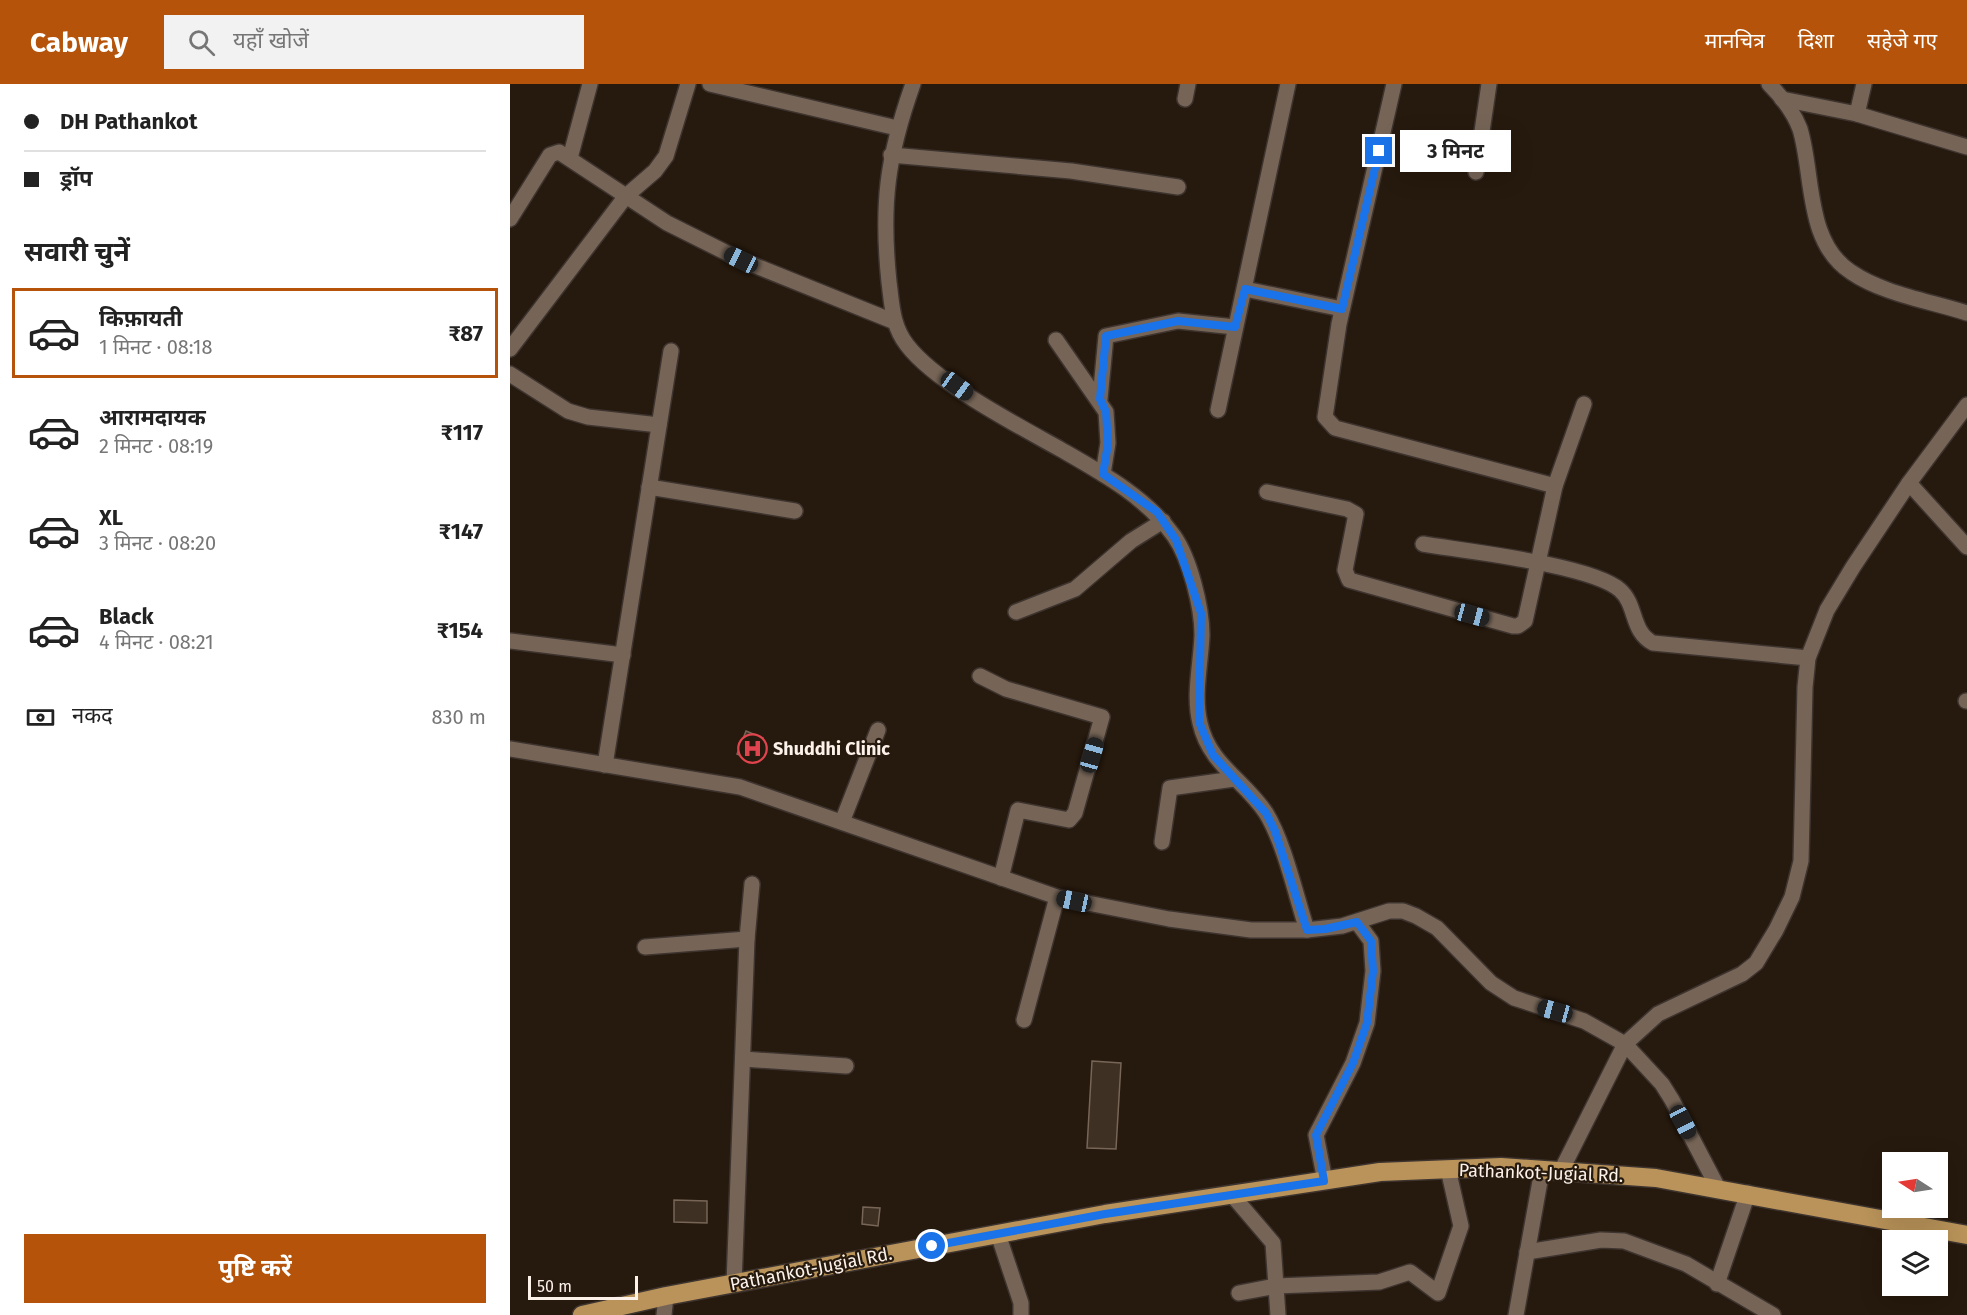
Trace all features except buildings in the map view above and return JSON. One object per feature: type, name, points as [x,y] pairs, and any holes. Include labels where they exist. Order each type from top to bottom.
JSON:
[{"type":"main road","name":"Pathankot-Jugial Rd.","points":[[582,1315],[666,1296],[1105,1214],[1380,1172],[1501,1167],[1656,1178],[1748,1193],[1967,1235]]},
{"type":"street","points":[[570,158],[590,84]]},
{"type":"street","points":[[510,349],[626,196],[655,171],[666,156],[688,84]]},
{"type":"street","points":[[710,84],[897,128]]},
{"type":"street","points":[[913,84],[897,128],[891,155],[884,225],[898,333],[909,348],[970,396],[1103,474],[1157,512],[1176,540],[1201,613],[1199,722],[1213,755],[1266,813],[1275,831],[1307,930]]},
{"type":"street","points":[[1218,410],[1288,84]]},
{"type":"street","points":[[1395,84],[1342,309],[1325,404],[1325,417],[1335,429],[1555,486]]},
{"type":"street","points":[[1476,172],[1489,84]]},
{"type":"street","points":[[1769,84],[1782,99],[1799,128],[1817,217],[1827,245],[1838,262],[1851,273],[1878,285],[1967,313]]},
{"type":"street","points":[[1857,114],[1864,84]]},
{"type":"street","points":[[1782,99],[1857,114],[1967,147]]},
{"type":"street","points":[[510,219],[550,155],[559,152],[667,223],[741,260],[895,322]]},
{"type":"street","points":[[891,155],[1071,171],[1178,187]]},
{"type":"street","points":[[1245,289],[1342,309]]},
{"type":"street","points":[[1100,399],[1106,336],[1178,321],[1235,327]]},
{"type":"street","points":[[1056,340],[1100,399],[1108,423],[1103,474]]},
{"type":"street","points":[[605,765],[671,351]]},
{"type":"street","points":[[510,374],[568,411],[588,417],[659,425]]},
{"type":"street","points":[[1267,492],[1347,509],[1356,514],[1345,570],[1349,580],[1518,626],[1525,621],[1555,486],[1584,404]]},
{"type":"street","points":[[1561,1172],[1625,1044],[1658,1014],[1742,974],[1756,963],[1776,930],[1792,897],[1801,861],[1808,658],[1827,610],[1909,483],[1967,405]]},
{"type":"street","points":[[1909,483],[1967,548]]},
{"type":"street","points":[[649,487],[795,511]]},
{"type":"street","points":[[1016,612],[1075,589],[1131,541],[1163,521]]},
{"type":"street","points":[[1423,544],[1538,563],[1604,580],[1620,590],[1640,635],[1653,644],[1808,658]]},
{"type":"street","points":[[510,641],[623,655]]},
{"type":"street","points":[[980,676],[1006,689],[1102,717],[1076,813],[1069,820],[1018,810],[1001,878]]},
{"type":"street","points":[[842,822],[878,730]]},
{"type":"street","points":[[510,749],[740,787],[1057,897],[1215,926],[1251,930],[1325,929],[1396,910],[1427,921],[1491,983],[1508,994],[1584,1021],[1625,1044],[1667,1092],[1718,1188]]},
{"type":"street","points":[[1162,842],[1170,788],[1234,778]]},
{"type":"street","points":[[734,1284],[747,939],[752,884]]},
{"type":"street","points":[[1024,1020],[1057,897]]},
{"type":"street","points":[[1324,1181],[1316,1135],[1353,1063],[1367,1023],[1373,971],[1371,941],[1357,922]]},
{"type":"street","points":[[645,947],[747,939]]},
{"type":"street","points":[[743,1059],[846,1066]]},
{"type":"street","points":[[1239,1293],[1276,1286],[1379,1282],[1410,1272],[1437,1293],[1461,1226],[1448,1169]]},
{"type":"street","points":[[1516,1315],[1542,1170]]},
{"type":"street","points":[[1717,1284],[1748,1193]]},
{"type":"street","points":[[1232,1195],[1274,1243],[1278,1315]]},
{"type":"street","points":[[998,1234],[1021,1303],[1021,1315]]},
{"type":"street","points":[[1527,1252],[1601,1240],[1624,1240],[1686,1264],[1774,1315]]},
{"type":"street","points":[[664,1315],[666,1296]]},
{"type":"place","name":"Shuddhi Clinic","points":[[752,749]]},
{"type":"route","points":[[932,1246],[1105,1214],[1324,1181],[1316,1135],[1353,1063],[1367,1023],[1373,971],[1371,941],[1357,922],[1325,929],[1307,930],[1275,831],[1266,813],[1213,755],[1199,722],[1201,613],[1187,566],[1176,540],[1157,512],[1103,474],[1108,444],[1108,423],[1100,399],[1106,336],[1178,321],[1235,327],[1245,289],[1342,309],[1379,151]]}]
